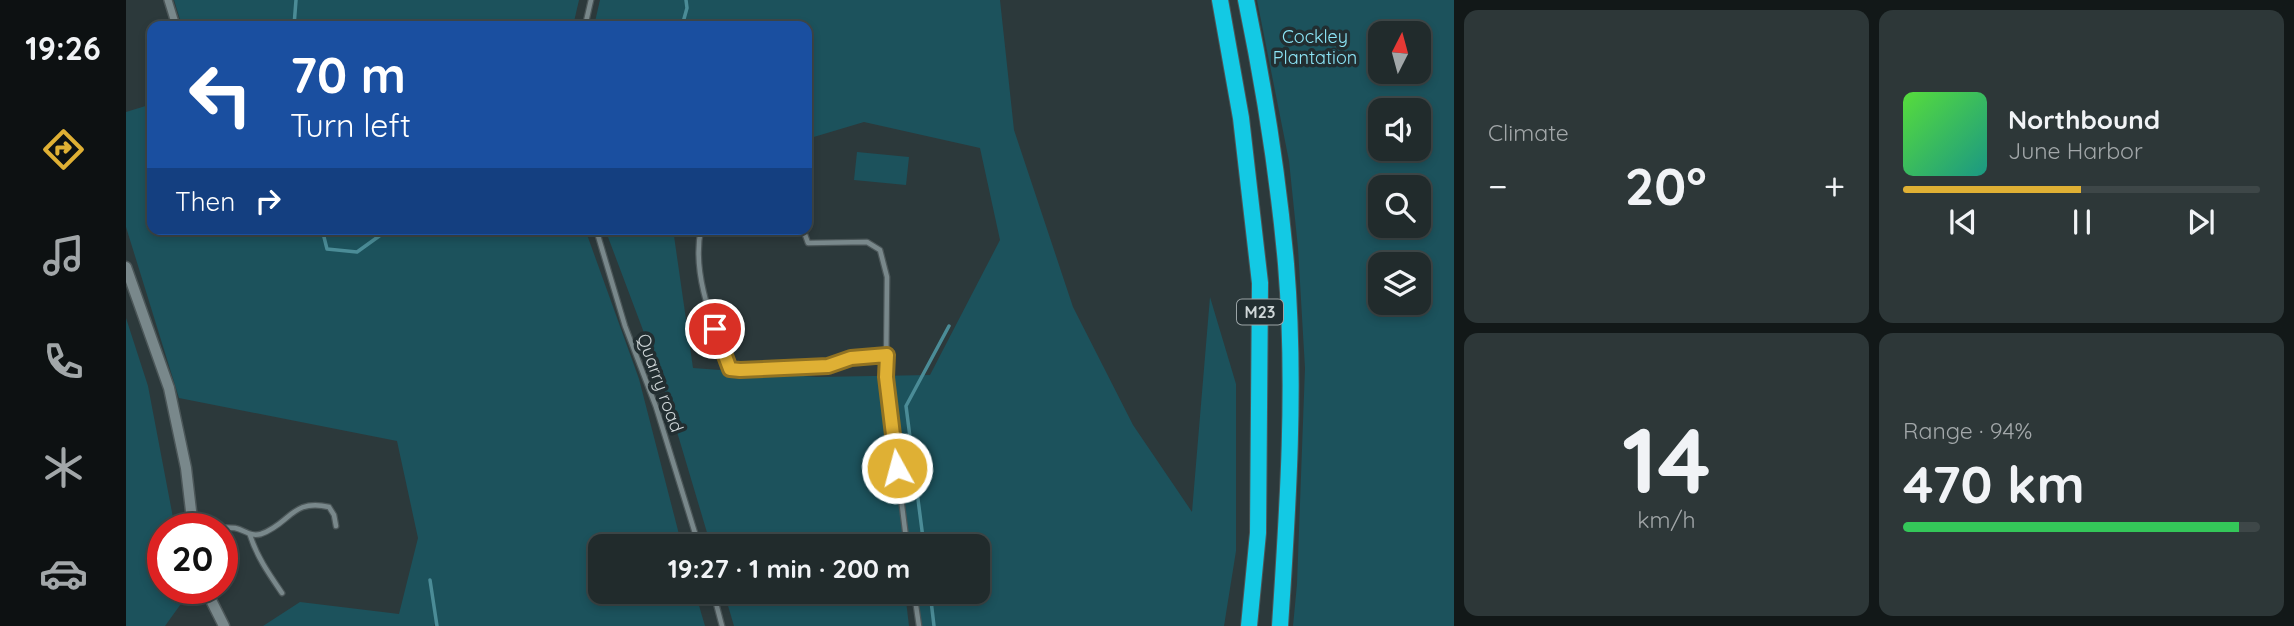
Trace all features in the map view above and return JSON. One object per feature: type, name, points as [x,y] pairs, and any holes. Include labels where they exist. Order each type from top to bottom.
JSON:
[{"type":"highway","name":"M23","points":[[1220,0],[1241,118],[1260,283],[1259,497],[1249,626]]},
{"type":"highway","name":"M23","points":[[1246,0],[1266,101],[1286,264],[1290,362],[1289,472],[1280,626]]},
{"type":"street","points":[[168,0],[174,21]]},
{"type":"street","points":[[126,267],[169,388],[186,468],[191,513]]},
{"type":"street","points":[[213,604],[224,626]]},
{"type":"lane","points":[[586,21],[592,0]]},
{"type":"lane","name":"Quarry road","points":[[598,235],[625,326],[656,407],[695,534]]},
{"type":"lane","points":[[700,235],[697,247],[702,281],[715,329],[730,369],[828,366],[851,358],[887,355]]},
{"type":"lane","points":[[805,235],[808,243],[867,242],[880,250],[887,278],[886,377],[906,534]]},
{"type":"lane","points":[[238,529],[250,535],[265,532],[299,508],[311,504],[329,507],[336,526]]},
{"type":"lane","points":[[250,535],[254,549],[282,593]]},
{"type":"lane","points":[[716,604],[722,626]]},
{"type":"lane","points":[[916,604],[919,626]]},
{"type":"green space","points":[[174,0],[579,0],[574,21],[180,21]]},
{"type":"green space","points":[[600,0],[1000,0],[1014,130],[1073,307],[1133,425],[1192,512],[1210,297],[1236,384],[1236,551],[1224,626],[922,626],[918,604],[990,604],[990,534],[707,534],[661,378],[607,235],[674,235],[693,368],[817,377],[930,375],[1000,240],[980,148],[864,122],[812,138],[812,21],[595,21]]},
{"type":"green space","name":"Cockley Plantation","points":[[1257,0],[1454,0],[1454,626],[1293,626],[1305,368],[1298,248],[1289,161]]},
{"type":"green space","points":[[147,106],[147,235],[587,235],[639,379],[679,534],[588,534],[588,604],[699,604],[705,626],[263,626],[300,602],[399,614],[418,538],[397,441],[179,398],[126,227],[126,112]]},
{"type":"green space","points":[[857,152],[909,157],[906,185],[854,180]]},
{"type":"green space","points":[[126,318],[148,386],[172,513],[147,513],[147,604],[181,604],[165,626],[126,626]]},
{"type":"green space","points":[[728,604],[906,604],[909,626],[734,626]]},
{"type":"waterway","points":[[294,21],[296,0]]},
{"type":"waterway","points":[[683,21],[686,0]]},
{"type":"waterway","points":[[324,235],[327,249],[357,252],[381,235]]},
{"type":"waterway","points":[[922,534],[906,406],[949,326]]},
{"type":"waterway","points":[[430,580],[437,626]]},
{"type":"waterway","points":[[931,604],[934,626]]},
{"type":"route","points":[[715,329],[730,369],[828,366],[851,358],[887,355],[886,377],[897,468]]}]
